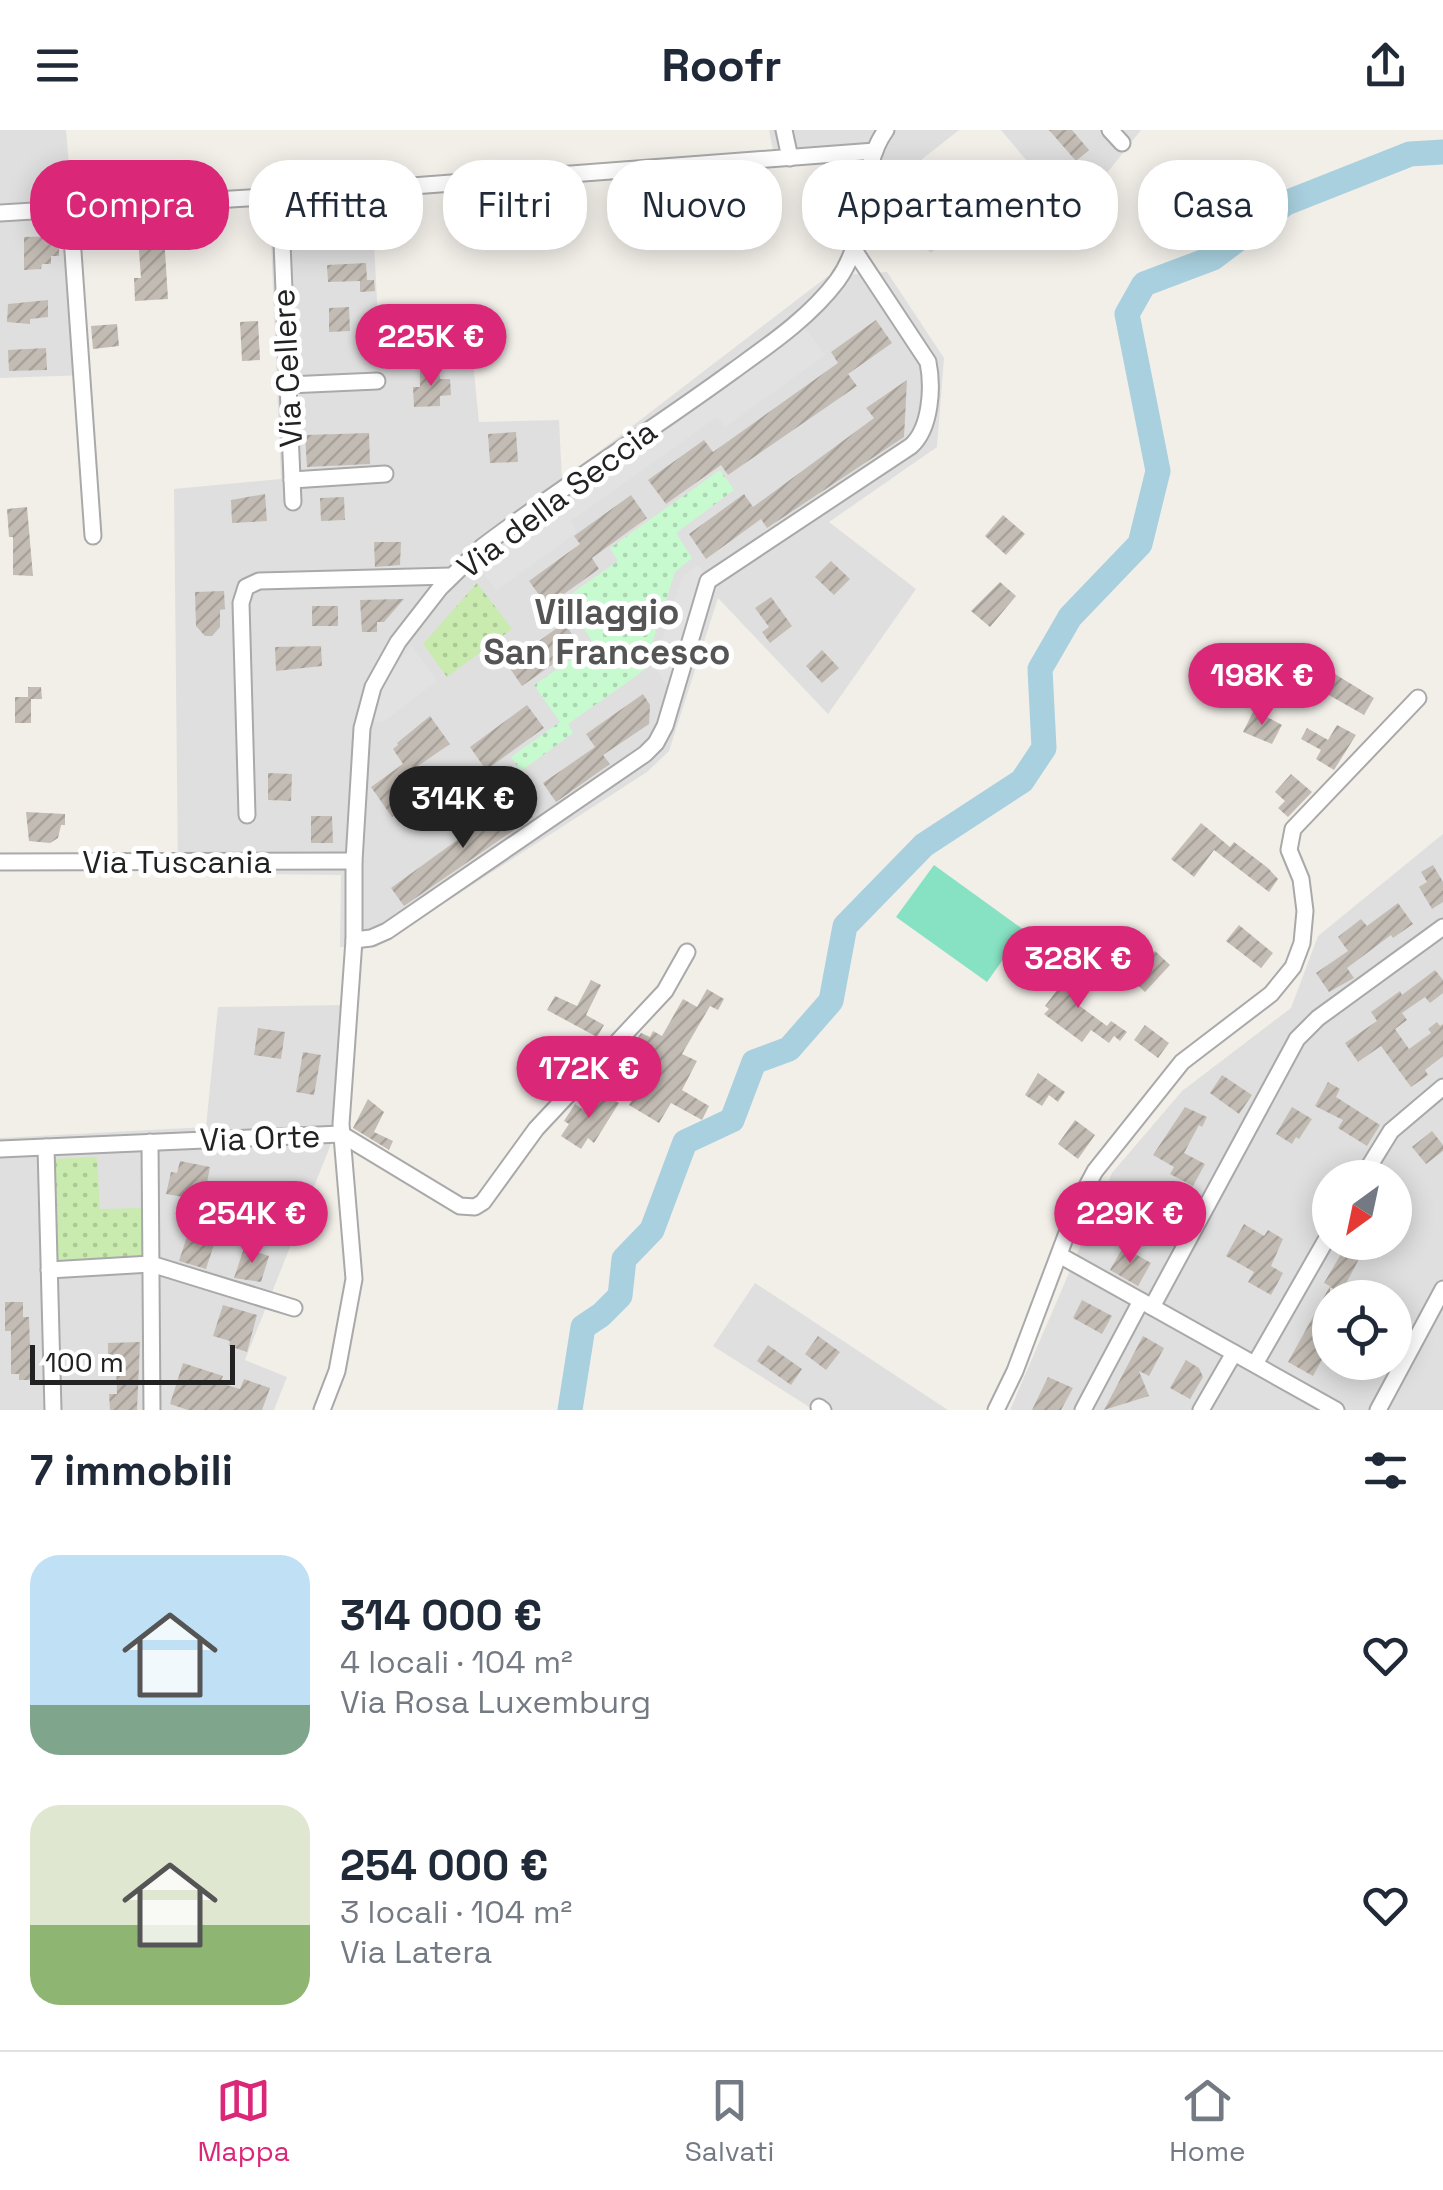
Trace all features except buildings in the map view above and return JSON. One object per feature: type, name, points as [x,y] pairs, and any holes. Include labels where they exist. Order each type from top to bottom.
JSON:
[{"type":"street","points":[[784,130],[790,158]]},
{"type":"street","name":"Via della Seccia","points":[[873,160],[886,130]]},
{"type":"street","points":[[1110,130],[1122,143]]},
{"type":"street","points":[[423,185],[875,151]]},
{"type":"street","points":[[0,213],[30,211]]},
{"type":"street","points":[[73,250],[93,536]]},
{"type":"street","name":"Via Cellere","points":[[282,250],[294,502]]},
{"type":"street","points":[[354,940],[387,931],[645,754],[656,743],[667,721],[708,581],[921,436],[930,381],[928,362],[854,250]]},
{"type":"street","name":"Via della Seccia","points":[[322,1410],[337,1371],[354,1278],[341,1134],[354,940],[360,742],[371,693],[398,642],[452,576],[496,537],[779,337],[830,290],[854,250]]},
{"type":"street","points":[[288,386],[378,380]]},
{"type":"street","name":"Via Cellere","points":[[292,480],[386,474]]},
{"type":"street","points":[[247,815],[241,603],[246,587],[259,581],[452,576]]},
{"type":"street","points":[[996,1410],[1091,1178],[1172,1073],[1288,976],[1302,943],[1306,911],[1302,884],[1289,850],[1291,832],[1418,698]]},
{"type":"street","name":"Via Tuscania","points":[[0,862],[354,862]]},
{"type":"street","points":[[1083,1410],[1301,1034],[1443,927]]},
{"type":"street","points":[[341,1134],[460,1206],[481,1204],[530,1135],[665,991],[687,952]]},
{"type":"street","points":[[1373,1160],[1396,1124],[1443,1087]]},
{"type":"street","name":"Via Orte","points":[[0,1150],[341,1134]]},
{"type":"street","points":[[150,1142],[152,1410]]},
{"type":"street","points":[[46,1147],[53,1410]]},
{"type":"street","points":[[1061,1256],[1331,1409]]},
{"type":"street","points":[[1255,1364],[1315,1260]]},
{"type":"street","points":[[49,1270],[151,1264],[294,1308]]},
{"type":"street","points":[[1378,1410],[1443,1290]]},
{"type":"street","points":[[1202,1410],[1234,1353]]},
{"type":"shaded area","points":[[0,130],[66,130],[69,160],[30,160],[30,250],[76,250],[87,375],[0,378]]},
{"type":"shaded area","points":[[769,130],[959,130],[921,160],[858,160],[859,155],[782,164],[782,160],[775,160]]},
{"type":"shaded area","points":[[1001,130],[1141,130],[1117,160],[1026,160]]},
{"type":"shaded area","points":[[271,250],[374,250],[380,359],[472,352],[479,422],[559,420],[562,480],[828,276],[887,272],[944,358],[937,447],[829,522],[916,589],[828,714],[718,598],[669,751],[647,772],[376,947],[340,947],[341,875],[178,873],[174,489],[281,479]]},
{"type":"shaded area","points":[[805,328],[825,355],[725,427],[717,417],[571,521],[577,532],[496,591],[476,563]]},
{"type":"shaded area","points":[[698,565],[716,589],[679,702],[654,666],[682,577]]},
{"type":"shaded area","points":[[411,645],[437,681],[383,722],[372,721],[383,683]]},
{"type":"shaded area","points":[[1443,834],[1443,1410],[1010,1410],[1112,1173],[1182,1091],[1291,1008],[1318,936]]},
{"type":"shaded area","points":[[344,1005],[331,1144],[245,1360],[287,1377],[274,1410],[0,1410],[0,1138],[206,1127],[218,1007]]},
{"type":"shaded area","points":[[755,1283],[948,1410],[814,1410],[713,1346]]},
{"type":"green space","points":[[720,470],[734,490],[676,533],[692,558],[675,572],[643,671],[568,724],[573,733],[521,771],[511,757],[560,722],[534,685],[594,644],[564,599],[618,561],[610,548]]},
{"type":"green space","points":[[477,583],[512,629],[447,677],[423,644]]},
{"type":"green space","points":[[934,865],[1024,930],[987,982],[896,917]]},
{"type":"green space","points":[[97,1157],[100,1209],[145,1208],[147,1263],[55,1267],[50,1159]]},
{"type":"waterway","points":[[570,1410],[583,1327],[620,1296],[624,1259],[652,1230],[685,1142],[732,1120],[754,1062],[789,1049],[831,1001],[845,926],[924,845],[1022,781],[1044,748],[1040,669],[1070,617],[1140,544],[1158,471],[1127,314],[1144,284],[1213,258],[1286,203],[1410,154],[1443,152]]},
{"type":"district","name":"Villaggio San Francesco","points":[[607,632]]}]
